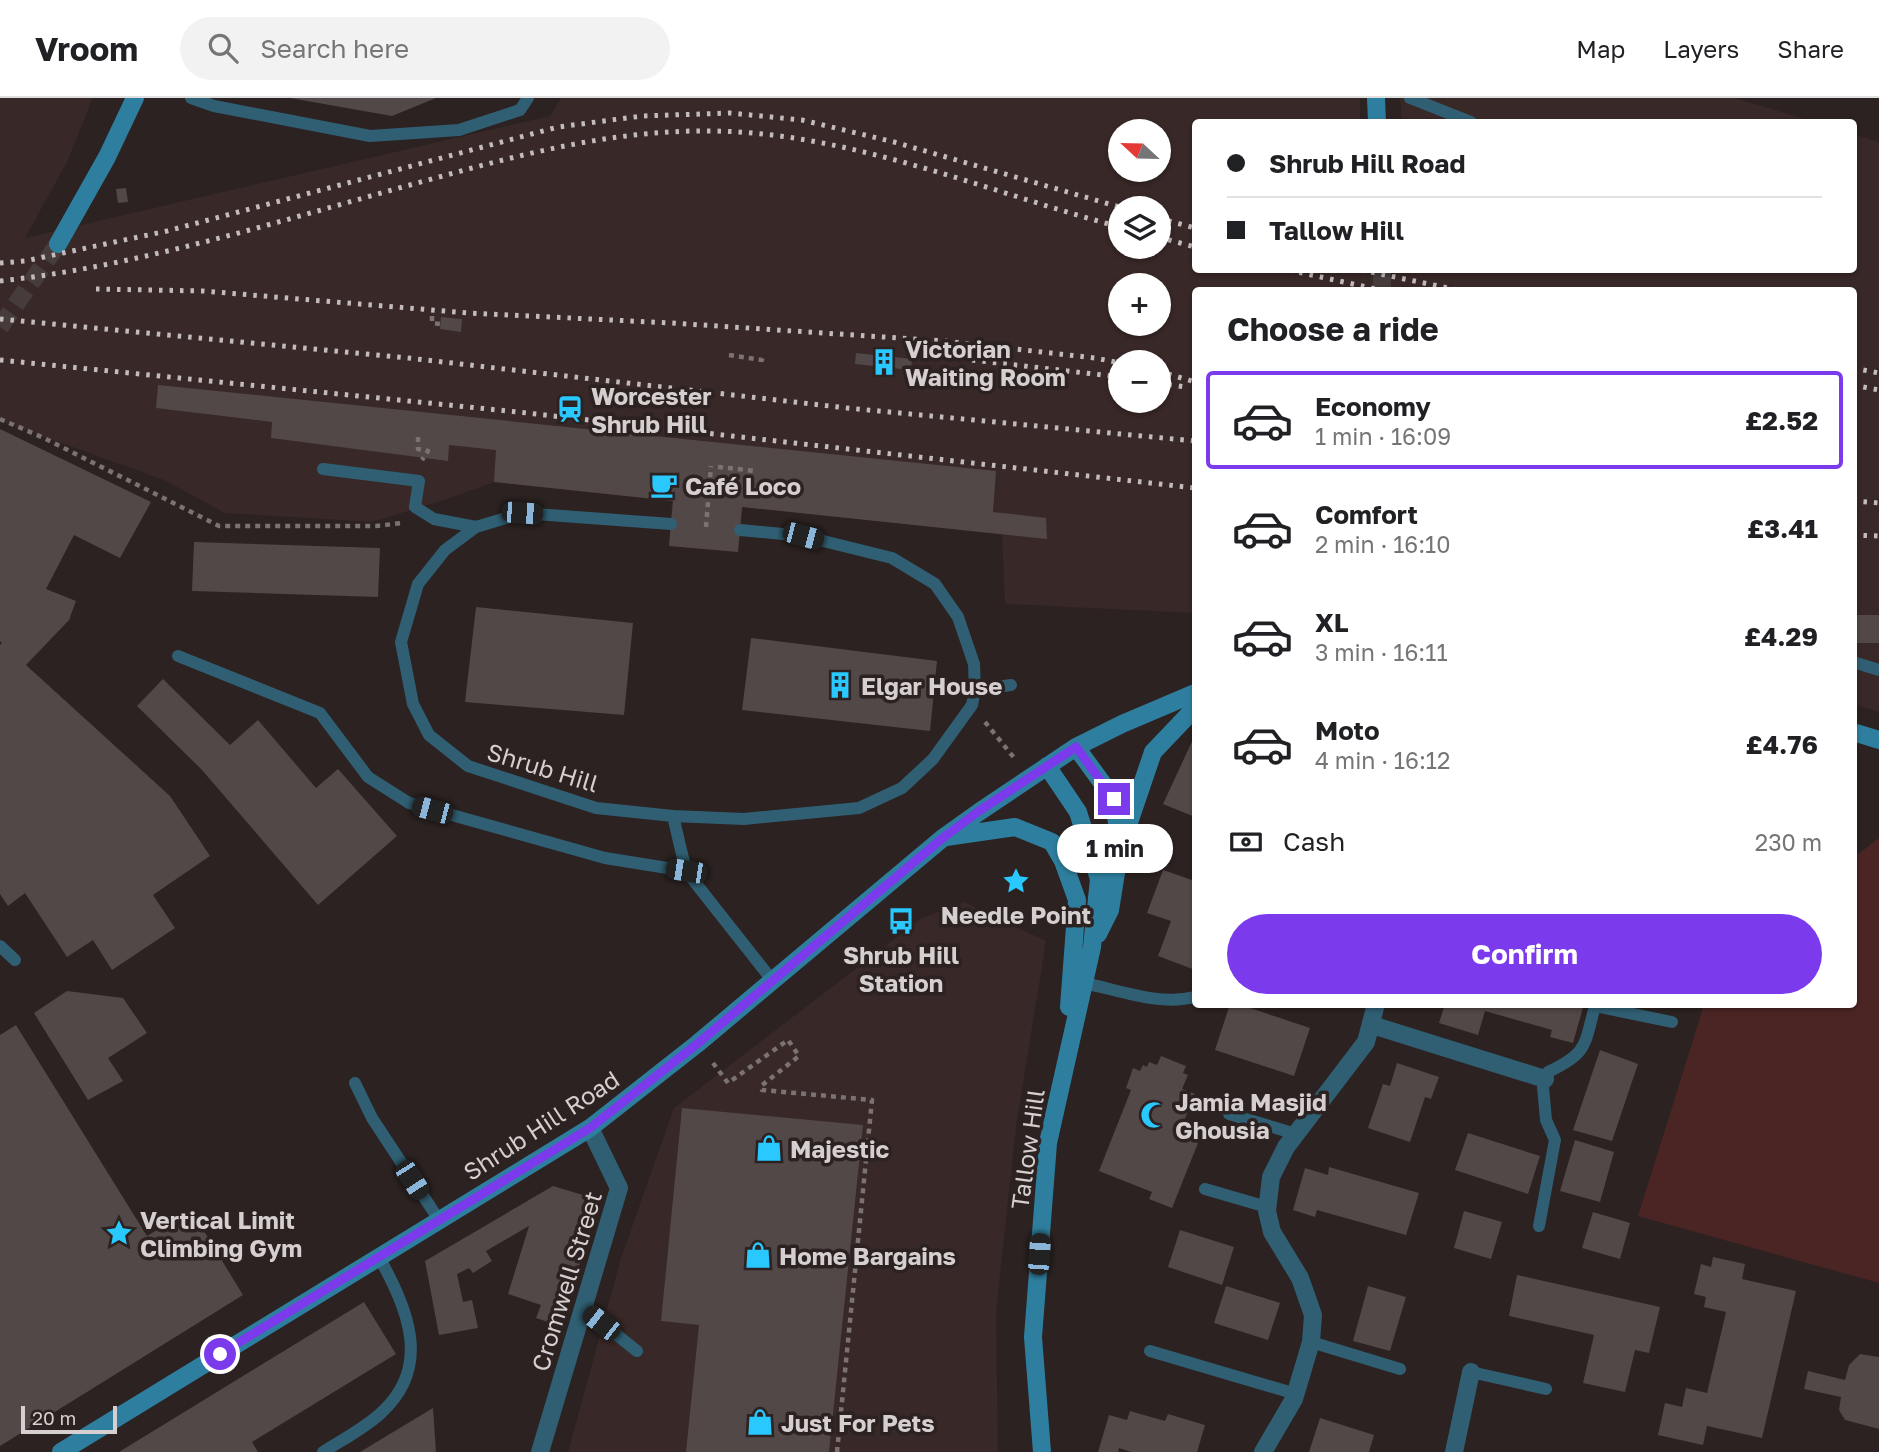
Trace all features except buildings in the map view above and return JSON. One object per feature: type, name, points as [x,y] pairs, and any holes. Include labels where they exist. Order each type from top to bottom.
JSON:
[{"type":"main road","points":[[58,244],[107,157],[135,98]]},
{"type":"main road","points":[[1376,98],[1377,119]]},
{"type":"main road","name":"Shrub Hill Road","points":[[61,1452],[590,1128],[697,1044],[871,901],[944,837],[979,811],[1076,747],[1192,694]]},
{"type":"main road","name":"Tallow Hill","points":[[1092,947],[1110,910],[1120,848],[1153,752],[1192,711]]},
{"type":"main road","points":[[1857,733],[1879,740]]},
{"type":"main road","name":"Tallow Hill","points":[[1076,747],[1114,799],[1120,848]]},
{"type":"main road","name":"Tallow Hill","points":[[1042,1452],[1033,1337],[1048,1143],[1092,947],[1099,879],[1078,812],[1047,766]]},
{"type":"main road","name":"Tallow Hill","points":[[944,837],[1015,827],[1052,842],[1063,861],[1077,900],[1065,1063]]},
{"type":"street","points":[[1263,1452],[1296,1394],[1311,1342],[1313,1315],[1300,1278],[1272,1232],[1268,1207],[1271,1177],[1286,1147],[1366,1042],[1375,1008]]},
{"type":"street","points":[[1371,1025],[1545,1079]]},
{"type":"street","name":"Cromwell Street","points":[[540,1452],[620,1188],[590,1128]]},
{"type":"street","points":[[1454,1452],[1471,1372]]},
{"type":"lane","points":[[191,98],[214,106],[370,136],[459,130],[520,110],[528,98]]},
{"type":"lane","points":[[1410,98],[1463,119]]},
{"type":"lane","points":[[323,469],[419,481],[415,507],[434,519],[476,527]]},
{"type":"lane","name":"Shrub Hill","points":[[671,524],[522,513],[476,527],[445,550],[418,584],[401,642],[413,704],[429,735],[468,766],[596,808],[673,816],[744,819],[859,808],[902,788],[933,760],[972,705],[975,690],[974,664],[958,617],[935,584],[892,558],[803,536],[740,530]]},
{"type":"lane","points":[[178,656],[320,713],[368,777],[409,803],[605,858],[686,871]]},
{"type":"lane","points":[[1857,663],[1879,670]]},
{"type":"lane","points":[[975,690],[1011,685]]},
{"type":"lane","points":[[673,816],[686,871],[772,981]]},
{"type":"lane","points":[[0,946],[15,960]]},
{"type":"lane","points":[[1084,983],[1165,1000],[1192,999]]},
{"type":"lane","points":[[1539,1226],[1555,1140],[1546,1120],[1545,1079],[1548,1072],[1567,1063],[1584,1049],[1594,1008]]},
{"type":"lane","points":[[1605,1008],[1672,1022]]},
{"type":"lane","points":[[355,1083],[372,1118],[439,1220]]},
{"type":"lane","points":[[1229,1114],[1296,1134]]},
{"type":"lane","points":[[1205,1189],[1268,1207]]},
{"type":"lane","points":[[323,1452],[381,1414],[398,1394],[408,1373],[411,1334],[400,1294],[379,1257]]},
{"type":"lane","points":[[583,1308],[637,1351]]},
{"type":"lane","points":[[1311,1342],[1400,1369]]},
{"type":"lane","points":[[1150,1351],[1296,1394]]},
{"type":"lane","points":[[1471,1372],[1546,1389]]},
{"type":"path","points":[[432,316],[432,323],[440,324]]},
{"type":"path","points":[[730,355],[762,360],[763,354]]},
{"type":"path","points":[[0,419],[44,438],[219,526],[376,526],[434,519]]},
{"type":"path","points":[[706,527],[711,466]]},
{"type":"path","points":[[718,467],[756,471]]},
{"type":"path","points":[[972,705],[1030,778]]},
{"type":"path","points":[[728,1083],[788,1040],[799,1056],[761,1086],[762,1090],[872,1100],[837,1452]]},
{"type":"shaded area","points":[[0,98],[93,98],[67,162],[25,238],[550,116],[561,98],[1360,98],[1360,119],[1192,119],[1192,273],[1857,273],[1857,135],[1879,142],[1879,712],[1857,705],[1857,287],[1192,287],[1192,613],[1005,604],[1002,534],[743,507],[738,552],[669,546],[672,501],[495,482],[372,522],[225,513],[164,480],[0,421]]},
{"type":"shaded area","points":[[1400,98],[1735,98],[1805,119],[1402,119]]},
{"type":"shaded area","points":[[1879,838],[1879,1283],[1638,1216],[1703,1008],[1857,1008],[1857,855]]},
{"type":"shaded area","points":[[964,902],[1046,941],[1016,1127],[996,1312],[998,1452],[568,1452],[621,1258],[674,1108],[922,918]]},
{"type":"tunnel","points":[[0,327],[58,244]]},
{"type":"tunnel","points":[[1382,273],[1382,287]]},
{"type":"railway","points":[[0,263],[25,261],[167,231],[558,127],[642,116],[730,113],[802,120],[894,142],[1108,204]]},
{"type":"railway","points":[[0,281],[156,254],[523,155],[599,140],[677,132],[716,131],[819,142],[920,167],[1108,224]]},
{"type":"railway","points":[[1171,222],[1192,227]]},
{"type":"railway","points":[[1171,241],[1192,246]]},
{"type":"railway","points":[[1303,273],[1366,287]]},
{"type":"railway","points":[[1376,273],[1443,287]]},
{"type":"railway","points":[[96,289],[203,291],[468,313],[944,341],[1108,361]]},
{"type":"railway","points":[[0,319],[408,358],[847,408],[1192,441]]},
{"type":"railway","points":[[0,360],[518,412],[1192,488]]},
{"type":"railway","points":[[972,360],[1108,376]]},
{"type":"railway","points":[[1857,369],[1879,373]]},
{"type":"railway","points":[[1171,375],[1192,381]]},
{"type":"railway","points":[[1171,385],[1186,387]]},
{"type":"railway","points":[[1857,386],[1879,390]]},
{"type":"railway","points":[[1857,501],[1879,503]]},
{"type":"railway","points":[[1857,535],[1879,536]]},
{"type":"place","name":"Victorian Waiting Room","points":[[884,362]]},
{"type":"place","name":"Worcester Shrub Hill","points":[[570,409]]},
{"type":"place","name":"Café Loco","points":[[664,485]]},
{"type":"place","name":"Elgar House","points":[[840,685]]},
{"type":"place","name":"Needle Point","points":[[1016,881]]},
{"type":"place","name":"Shrub Hill Station","points":[[901,921]]},
{"type":"place","name":"Jamia Masjid Ghousia","points":[[1154,1115]]},
{"type":"place","name":"Majestic","points":[[769,1148]]},
{"type":"place","name":"Vertical Limit Climbing Gym","points":[[119,1233]]},
{"type":"place","name":"Home Bargains","points":[[758,1255]]},
{"type":"place","name":"Just For Pets","points":[[760,1422]]},
{"type":"route","points":[[220,1354],[590,1128],[871,901],[944,837],[1076,747],[1114,799]]}]
